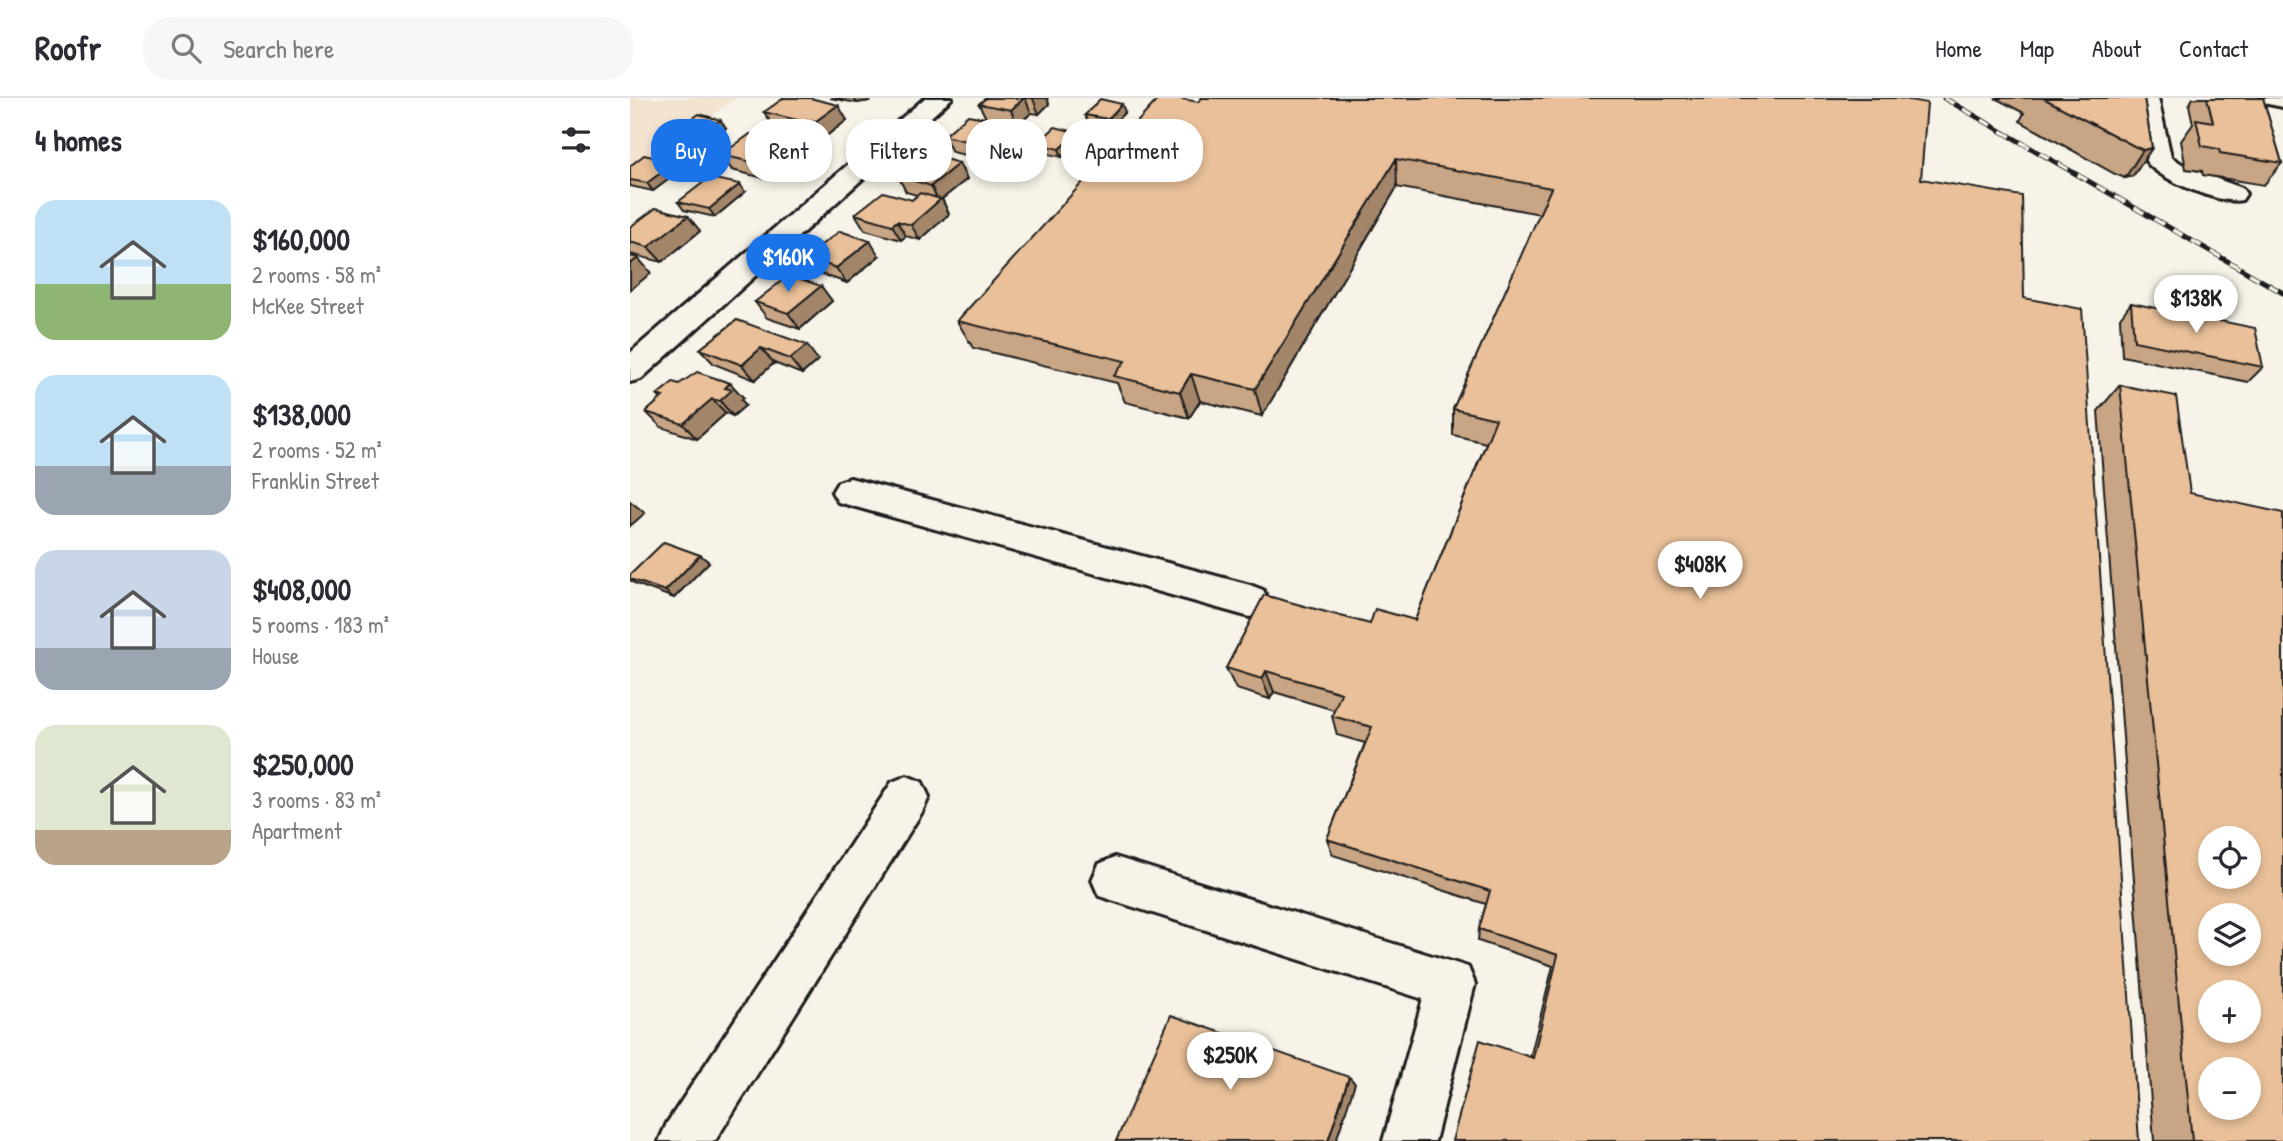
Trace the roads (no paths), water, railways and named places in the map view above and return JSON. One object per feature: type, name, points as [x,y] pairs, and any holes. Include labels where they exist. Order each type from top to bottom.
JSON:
[{"type":"street","points":[[630,371],[940,98]]},
{"type":"street","points":[[2146,98],[2158,161],[2181,175],[2232,194]]},
{"type":"street","points":[[2272,98],[2283,100]]},
{"type":"street","points":[[850,492],[1250,601]]},
{"type":"street","points":[[685,1141],[907,797]]},
{"type":"street","points":[[1115,880],[1451,984],[1409,1141]]},
{"type":"railway","points":[[1944,98],[2283,293]]}]
